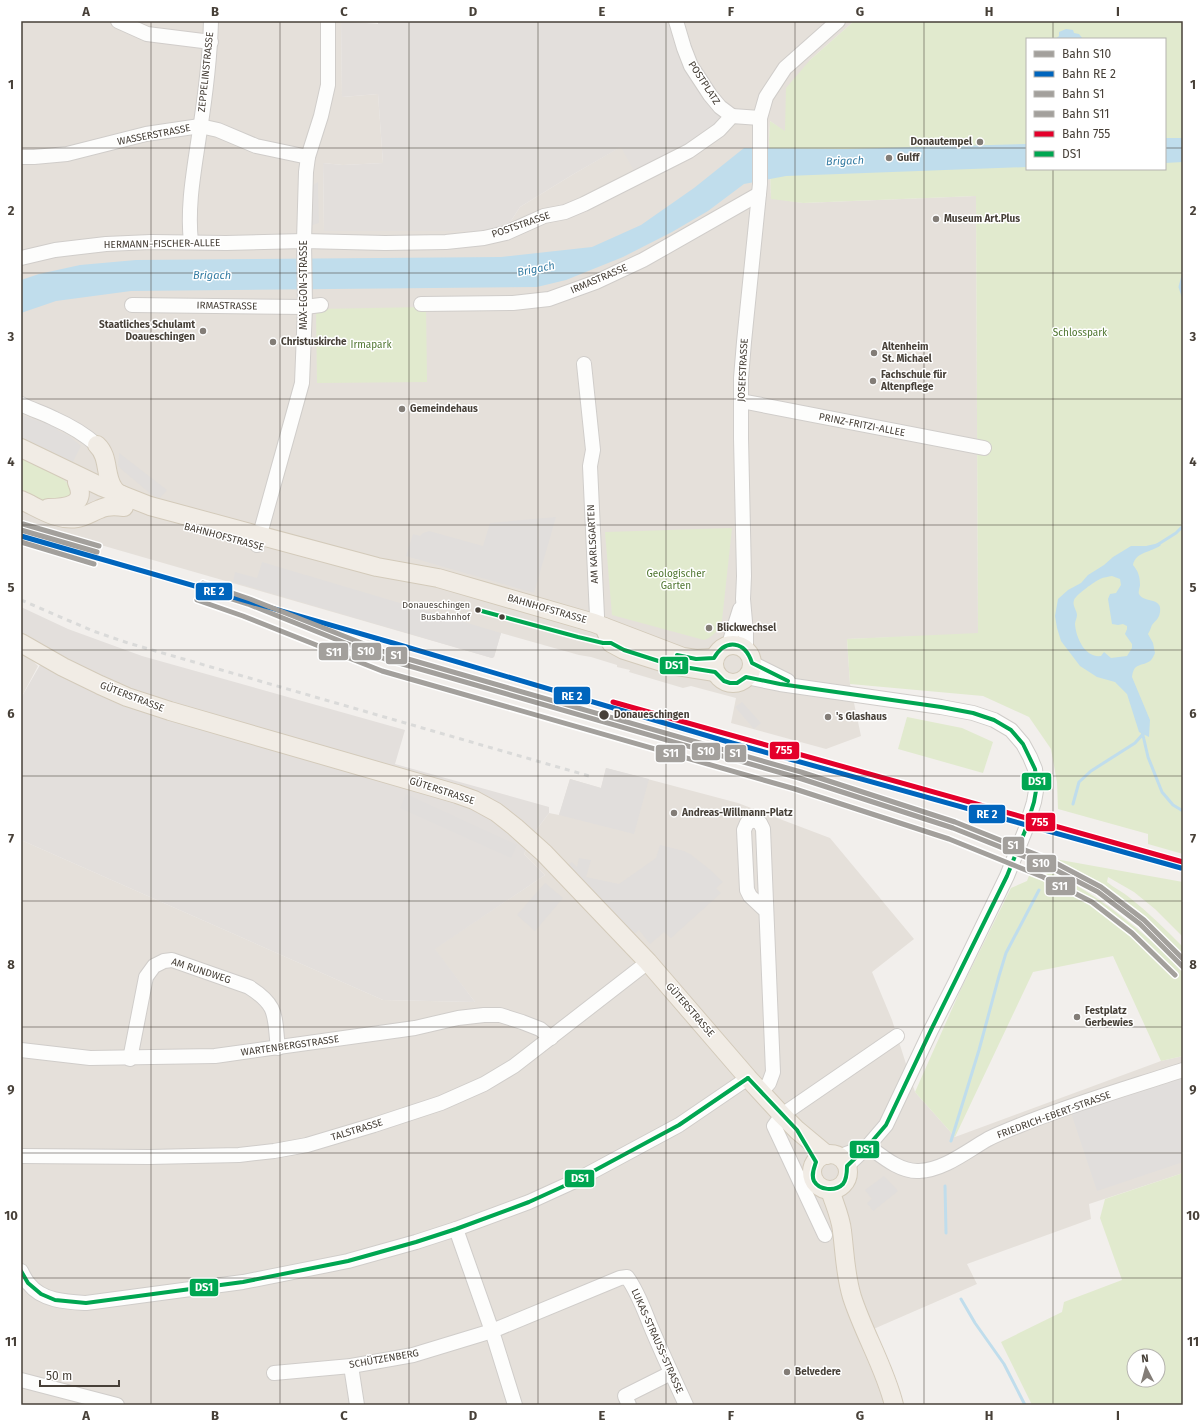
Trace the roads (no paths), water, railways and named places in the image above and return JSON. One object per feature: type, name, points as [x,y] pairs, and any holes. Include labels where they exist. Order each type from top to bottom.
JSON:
[{"type":"main road","points":[[23,501],[46,508],[61,508],[70,506],[77,501],[82,481],[94,472],[97,464],[99,450],[97,445]]},
{"type":"main road","points":[[23,501],[44,513],[63,518],[77,518],[89,515],[101,508],[123,502],[114,489],[110,479],[103,450],[97,445]]},
{"type":"main road","name":"BAHNHOFSTRASSE","points":[[21,448],[41,458],[63,474],[82,481],[105,498],[123,502],[160,520],[377,567],[420,574],[599,625],[683,657],[696,659],[715,665]]},
{"type":"main road","name":"GÜTERSTRASSE","points":[[21,643],[63,666],[127,697],[170,711],[457,794],[474,800],[496,812],[544,853],[648,962],[782,1115],[832,1160]]},
{"type":"main road","points":[[720,649],[743,658],[737,683],[724,681],[719,677],[715,665],[720,649]]},
{"type":"main road","points":[[832,1160],[848,1172],[847,1179],[836,1187],[824,1189],[818,1186],[814,1180],[812,1175],[813,1168],[832,1160]]},
{"type":"main road","points":[[836,1187],[842,1229],[845,1268],[852,1297],[865,1332],[890,1386],[894,1405]]},
{"type":"street","points":[[118,21],[147,34],[211,42]]},
{"type":"street","name":"ZEPPELINSTRASSE","points":[[191,242],[189,224],[191,190],[211,42],[211,21]]},
{"type":"street","name":"MAX-EGON-STRASSE","points":[[258,540],[302,383],[304,241],[308,157],[321,116],[328,85],[328,21]]},
{"type":"street","name":"POSTPLATZ","points":[[676,21],[691,66],[720,108],[732,116]]},
{"type":"street","name":"JOSEFSTRASSE","points":[[743,658],[744,576],[741,402],[744,342],[760,189],[760,118],[766,97],[785,68],[838,21]]},
{"type":"street","points":[[732,116],[760,118]]},
{"type":"street","name":"POSTSTRASSE","points":[[304,241],[386,243],[446,242],[484,238],[506,233],[544,216],[565,212],[584,204],[688,151],[719,130],[732,116]]},
{"type":"street","name":"WASSERSTRASSE","points":[[21,156],[34,157],[67,154],[146,134],[200,126],[218,130],[256,146],[308,157]]},
{"type":"street","name":"IRMASTRASSE","points":[[421,304],[513,303],[549,299],[596,282],[643,260],[760,189]]},
{"type":"street","name":"HERMANN-FISCHER-ALLEE","points":[[21,258],[55,250],[99,244],[151,242],[226,243],[304,241]]},
{"type":"street","name":"IRMASTRASSE","points":[[132,305],[304,301],[321,305]]},
{"type":"street","name":"AM KARLSGARTEN","points":[[584,364],[593,450],[590,466],[597,616],[599,625]]},
{"type":"street","name":"PRINZ-FRITZI-ALLEE","points":[[741,402],[984,448]]},
{"type":"street","points":[[21,404],[31,410],[54,418],[79,430],[97,445]]},
{"type":"street","points":[[743,658],[801,687],[941,707],[973,713],[994,720],[1011,730],[1023,744],[1030,757],[1037,785],[1034,802],[1025,831],[1007,876],[886,1125],[868,1146],[832,1160]]},
{"type":"street","points":[[761,1092],[769,1083],[773,1072],[763,829],[760,823],[754,820],[747,822],[744,830],[747,890],[750,896],[766,911]]},
{"type":"street","name":"AM RUNDWEG","points":[[130,1058],[146,977],[154,966],[164,961],[172,960],[249,987],[259,993],[267,1000],[273,1010],[278,1048]]},
{"type":"street","name":"TALSTRASSE","points":[[21,1156],[149,1157],[239,1155],[307,1145],[374,1125],[442,1102],[477,1087],[514,1066],[648,962]]},
{"type":"street","name":"WARTENBERGSTRASSE","points":[[21,1050],[90,1058],[215,1056],[415,1028],[458,1018],[484,1015],[500,1015],[522,1022],[540,1029],[551,1038]]},
{"type":"street","points":[[825,1235],[774,1126],[782,1115],[897,1036]]},
{"type":"street","name":"FRIEDRICH-EBERT-STRASSE","points":[[868,1146],[884,1158],[904,1169],[918,1171],[934,1169],[990,1138],[1018,1126],[1076,1105],[1183,1070]]},
{"type":"street","points":[[21,1271],[29,1285],[45,1297],[64,1302],[86,1303],[243,1282],[340,1262],[416,1242],[529,1202],[575,1181],[679,1125],[748,1078]]},
{"type":"street","points":[[456,1229],[492,1331],[515,1405]]},
{"type":"street","name":"SCHÜTZENBERG","points":[[274,1373],[351,1366],[414,1355],[492,1331],[620,1278],[627,1277]]},
{"type":"street","name":"LUKAS-STRAUSS-STRASSE","points":[[627,1277],[631,1282],[643,1308],[686,1405]]},
{"type":"street","points":[[351,1366],[357,1405]]},
{"type":"street","points":[[627,1401],[671,1373]]},
{"type":"street","points":[[21,1380],[117,1405]]},
{"type":"water","points":[[1066,29],[1073,30],[1074,33],[1079,34],[1082,38],[1056,38],[1059,36],[1059,32]]},
{"type":"water","points":[[1166,138],[1183,138],[1183,162],[1166,163]]},
{"type":"water","name":"Brigach","points":[[1026,144],[1026,167],[786,176],[744,184],[708,211],[672,232],[623,257],[566,280],[537,287],[131,291],[56,301],[21,313],[21,280],[39,274],[80,265],[136,260],[501,257],[592,247],[641,225],[694,188],[744,148],[846,149]]},
{"type":"water","points":[[1159,543],[1161,545],[1137,557],[1133,565],[1140,579],[1139,593],[1141,597],[1159,604],[1160,612],[1148,634],[1153,643],[1155,653],[1151,660],[1134,669],[1132,677],[1150,720],[1149,737],[1139,732],[1127,694],[1115,682],[1097,677],[1080,666],[1061,641],[1055,616],[1058,599],[1068,590],[1081,583],[1088,575],[1131,546],[1146,546]],"holes":[[[1112,576],[1120,579],[1121,585],[1116,593],[1110,594],[1108,599],[1112,624],[1123,624],[1127,626],[1125,634],[1132,644],[1132,648],[1127,656],[1111,658],[1104,652],[1101,656],[1095,656],[1090,654],[1079,641],[1075,624],[1077,615],[1074,600],[1090,585],[1104,577]]]},
{"type":"waterway","points":[[1183,276],[1180,287],[1183,296]]},
{"type":"waterway","points":[[1157,545],[1176,533],[1183,526]]},
{"type":"waterway","points":[[1142,731],[1148,757],[1162,792],[1173,805],[1183,811]]},
{"type":"waterway","points":[[1073,804],[1079,782],[1091,771],[1135,743],[1143,734]]},
{"type":"waterway","points":[[951,1141],[979,1050],[1006,953],[1039,890]]},
{"type":"waterway","points":[[945,1186],[946,1233]]},
{"type":"waterway","points":[[961,1299],[975,1323],[1004,1364],[1025,1405]]},
{"type":"railway","points":[[21,600],[93,631],[128,643],[589,776]]},
{"type":"rail line","name":"S1","points":[[23,524],[99,546]]},
{"type":"rail line","name":"S10","points":[[21,530],[97,552]]},
{"type":"rail line","name":"S11","points":[[21,542],[94,564]]},
{"type":"rail line","name":"S1","points":[[203,583],[250,599],[387,653],[801,772],[955,822],[1050,860],[1101,887],[1144,920],[1183,959]]},
{"type":"rail line","name":"S10","points":[[201,589],[248,604],[385,659],[799,778],[953,828],[1048,866],[1098,892],[1140,924],[1183,967]]},
{"type":"rail line","name":"S11","points":[[197,600],[243,616],[382,671],[795,789],[949,839],[1043,877],[1092,902],[1132,933],[1175,975]]},
{"type":"rail line","name":"755","points":[[613,702],[1183,862]]},
{"type":"place","name":"Donautempel","points":[[980,142]]},
{"type":"place","name":"Gulff","points":[[889,158]]},
{"type":"place","name":"Museum Art.Plus","points":[[936,219]]},
{"type":"place","name":"Staatliches Schulamt Doaueschingen","points":[[203,331]]},
{"type":"place","name":"Christuskirche","points":[[273,342]]},
{"type":"place","name":"Altenheim St. Michael","points":[[874,353]]},
{"type":"place","name":"Fachschule für Altenpflege","points":[[873,381]]},
{"type":"place","name":"Gemeindehaus","points":[[402,409]]},
{"type":"place","name":"Donaueschingen Busbahnhof","points":[[478,610]]},
{"type":"place","name":"Blickwechsel","points":[[709,628]]},
{"type":"place","name":"Donaueschingen","points":[[604,715]]},
{"type":"place","name":"'s Glashaus","points":[[828,717]]},
{"type":"place","name":"Andreas-Willmann-Platz","points":[[674,813]]},
{"type":"place","name":"Festplatz Gerbewies","points":[[1077,1017]]},
{"type":"place","name":"Belvedere","points":[[787,1372]]},
{"type":"park label","name":"Schlosspark","points":[[1080,333]]},
{"type":"park label","name":"Irmapark","points":[[371,345]]},
{"type":"park label","name":"Geologischer Garten","points":[[676,580]]}]
